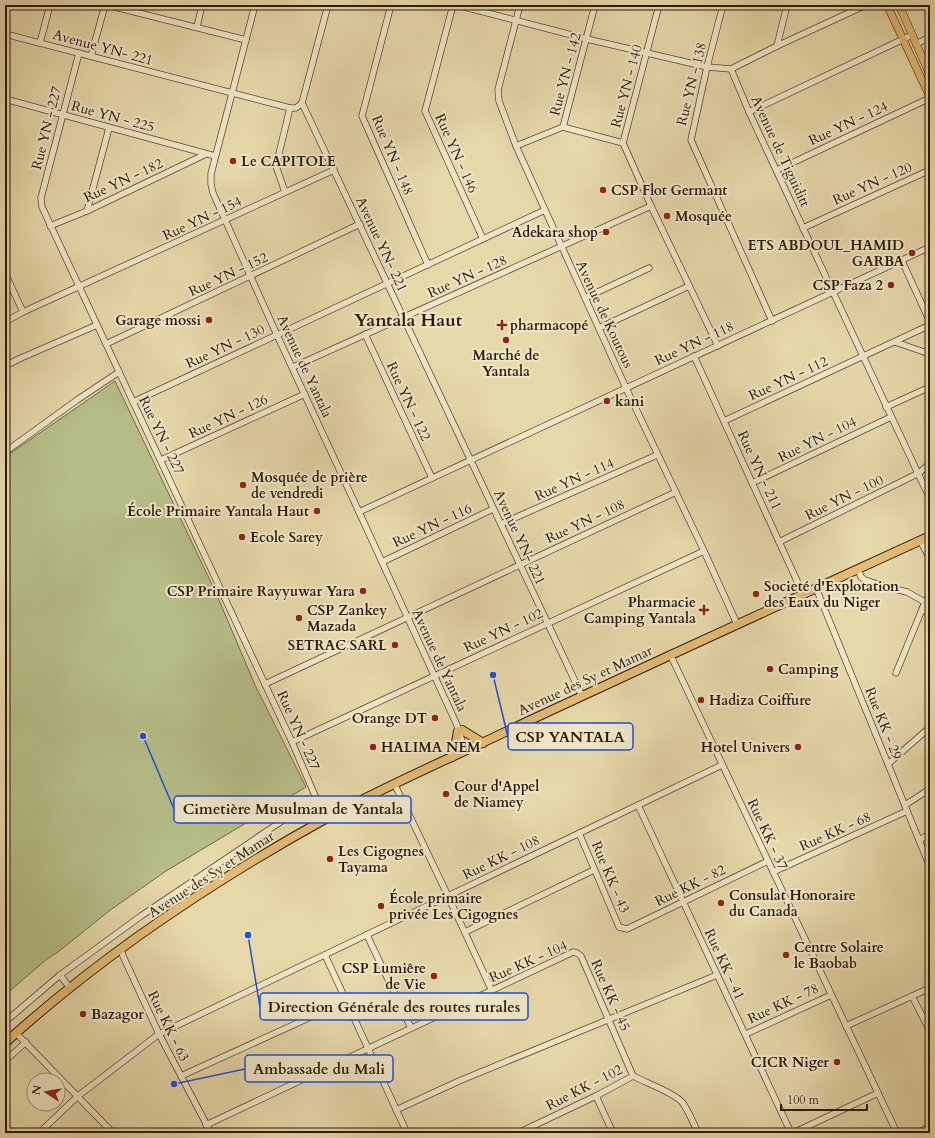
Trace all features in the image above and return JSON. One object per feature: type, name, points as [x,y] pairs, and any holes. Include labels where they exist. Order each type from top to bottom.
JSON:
[{"type":"highway","name":"Avenue des Sy et Mamar","points":[[5,1043],[70,988],[121,949],[224,878],[328,817],[394,783],[483,743],[670,654],[930,536]]},
{"type":"highway","points":[[452,757],[459,729],[483,743]]},
{"type":"main road","points":[[887,5],[930,98]]},
{"type":"main road","points":[[898,5],[930,75]]},
{"type":"street","points":[[40,43],[50,5]]},
{"type":"street","points":[[91,56],[106,5],[246,40]]},
{"type":"street","points":[[197,28],[202,5]]},
{"type":"street","name":"Avenue de Yantala","points":[[256,5],[211,174],[211,184],[214,198],[468,749]]},
{"type":"street","points":[[285,192],[276,166],[290,108],[296,108],[302,103],[328,5]]},
{"type":"street","name":"Rue YN - 148","points":[[390,5],[362,116],[428,265]]},
{"type":"street","name":"Rue YN - 146","points":[[453,5],[425,111],[483,239]]},
{"type":"street","points":[[457,5],[587,39],[707,68],[731,69],[866,5]]},
{"type":"street","name":"Avenue de Koutous","points":[[520,5],[498,96],[499,101],[516,146],[561,247],[737,624]]},
{"type":"street","name":"Rue YN - 142","points":[[563,127],[595,5]]},
{"type":"street","name":"Rue YN - 140","points":[[659,5],[623,143],[651,206],[718,346]]},
{"type":"street","name":"Rue YN - 138","points":[[723,5],[691,134],[692,144],[772,321]]},
{"type":"street","points":[[777,46],[787,5]]},
{"type":"street","name":"Avenue YN- 221","points":[[5,34],[290,108]]},
{"type":"street","points":[[749,112],[912,35]]},
{"type":"street","points":[[916,44],[930,37]]},
{"type":"street","name":"Rue YN - 227","points":[[79,53],[41,198],[42,207],[292,742],[316,798],[328,817]]},
{"type":"street","name":"Avenue de Tiguiditt","points":[[731,69],[749,112],[930,499]]},
{"type":"street","name":"Rue YN - 124","points":[[777,170],[930,98]]},
{"type":"street","name":"Rue YN - 225","points":[[5,99],[215,156]]},
{"type":"street","name":"Avenue YN- 221","points":[[302,103],[582,696]]},
{"type":"street","points":[[516,146],[563,127],[623,143]]},
{"type":"street","points":[[87,211],[109,128]]},
{"type":"street","name":"Rue YN - 182","points":[[50,226],[87,211],[206,154]]},
{"type":"street","name":"Rue YN - 154","points":[[5,322],[23,312],[334,170]]},
{"type":"street","name":"Rue YN - 120","points":[[803,228],[930,170]]},
{"type":"street","name":"Rue YN - 128","points":[[292,367],[651,206]]},
{"type":"street","name":"Rue YN - 130","points":[[133,402],[545,210]]},
{"type":"street","name":"Rue YN - 152","points":[[106,344],[360,224]]},
{"type":"street","name":"Rue YN - 118","points":[[360,512],[930,247]]},
{"type":"street","points":[[902,261],[930,323]]},
{"type":"street","points":[[585,298],[649,268]]},
{"type":"street","points":[[5,273],[23,312]]},
{"type":"street","points":[[599,328],[689,286]]},
{"type":"street","name":"Rue YN - 112","points":[[724,421],[895,342],[930,323]]},
{"type":"street","points":[[5,366],[97,325]]},
{"type":"street","name":"Rue YN - 122","points":[[365,334],[432,478]]},
{"type":"street","points":[[895,342],[930,354]]},
{"type":"street","name":"Rue YN - 211","points":[[694,356],[803,594]]},
{"type":"street","points":[[5,452],[77,400],[119,372]]},
{"type":"street","points":[[886,407],[930,387]]},
{"type":"street","name":"Rue YN - 126","points":[[161,460],[305,394]]},
{"type":"street","name":"Rue YN - 104","points":[[752,483],[891,417]]},
{"type":"street","name":"Rue YN - 114","points":[[501,524],[657,455]]},
{"type":"street","name":"Rue YN - 100","points":[[779,542],[919,473],[928,466],[930,462]]},
{"type":"street","name":"Rue YN - 108","points":[[265,684],[676,492]]},
{"type":"street","name":"Rue YN - 116","points":[[382,562],[493,509]]},
{"type":"street","points":[[920,540],[930,559]]},
{"type":"street","name":"Rue YN - 102","points":[[292,742],[704,551]]},
{"type":"street","points":[[858,569],[861,577],[866,580],[907,592],[924,605],[925,611],[930,615]]},
{"type":"street","name":"Rue KK - 29","points":[[816,588],[930,867]]},
{"type":"street","points":[[896,673],[930,594]]},
{"type":"street","name":"Rue KK - 37","points":[[670,654],[897,1133]]},
{"type":"street","points":[[888,764],[928,729],[930,723]]},
{"type":"street","name":"Rue KK - 108","points":[[39,1133],[78,1096],[159,1034],[722,765]]},
{"type":"street","points":[[394,783],[492,991]]},
{"type":"street","points":[[905,805],[930,789]]},
{"type":"street","points":[[5,1022],[60,975],[141,916],[316,798]]},
{"type":"street","name":"Rue KK - 41","points":[[638,805],[792,1133]]},
{"type":"street","name":"Rue KK - 68","points":[[773,872],[907,811]]},
{"type":"street","name":"Rue KK - 43","points":[[579,833],[619,927],[623,929]]},
{"type":"street","points":[[919,840],[930,834]]},
{"type":"street","name":"Rue KK - 82","points":[[623,929],[627,929],[768,861]]},
{"type":"street","points":[[465,932],[594,870]]},
{"type":"street","points":[[367,934],[411,1028]]},
{"type":"street","name":"Rue KK - 63","points":[[121,949],[159,1034],[210,1133]]},
{"type":"street","name":"Rue KK - 104","points":[[206,1124],[573,952],[577,953]]},
{"type":"street","name":"Rue KK - 45","points":[[577,953],[581,956],[607,1020],[621,1048]]},
{"type":"street","points":[[325,955],[407,1133]]},
{"type":"street","points":[[60,975],[70,988]]},
{"type":"street","points":[[396,1110],[459,1081],[717,975]]},
{"type":"street","points":[[846,1026],[930,988]]},
{"type":"street","name":"Rue KK - 78","points":[[746,1034],[831,995]]},
{"type":"street","points":[[912,996],[930,1031]]},
{"type":"street","points":[[181,1076],[346,1001]]},
{"type":"street","points":[[16,1033],[113,1133]]},
{"type":"street","points":[[5,1061],[26,1042]]},
{"type":"street","name":"Rue KK - 102","points":[[518,1133],[596,1096],[633,1076],[621,1048]]},
{"type":"street","points":[[633,1076],[676,1096],[685,1108],[698,1133]]},
{"type":"street","points":[[792,1133],[878,1093]]},
{"type":"street","points":[[596,1096],[613,1133]]},
{"type":"street","points":[[917,1133],[930,1127]]},
{"type":"green space","points":[[115,381],[216,593],[255,685],[306,787],[166,871],[109,911],[47,959],[5,995],[5,457]]},
{"type":"place","name":"Le CAPITOLE","points":[[233,161]]},
{"type":"place","name":"CSP Flot Germant","points":[[603,190]]},
{"type":"place","name":"Mosquée","points":[[667,216]]},
{"type":"place","name":"Adekara shop","points":[[606,232]]},
{"type":"place","name":"ETS ABDOUL_HAMID GARBA","points":[[912,253]]},
{"type":"place","name":"CSP Faza 2","points":[[891,285]]},
{"type":"place","name":"Garage mossi","points":[[209,320]]},
{"type":"place","name":"pharmacopé","points":[[502,325]]},
{"type":"place","name":"Marché de Yantala","points":[[506,340]]},
{"type":"place","name":"kani","points":[[607,401]]},
{"type":"place","name":"Mosquée de prière de vendredi","points":[[243,485]]},
{"type":"place","name":"École Primaire Yantala Haut","points":[[317,511]]},
{"type":"place","name":"Ecole Sarey","points":[[242,537]]},
{"type":"place","name":"CSP Primaire Rayyuwar Yara","points":[[363,591]]},
{"type":"place","name":"Societé d'Explotation des Eaux du Niger","points":[[756,594]]},
{"type":"place","name":"Pharmacie Camping Yantala","points":[[704,610]]},
{"type":"place","name":"CSP Zankey Mazada","points":[[299,618]]},
{"type":"place","name":"SETRAC SARL","points":[[395,645]]},
{"type":"place","name":"Camping","points":[[770,669]]},
{"type":"place","name":"CSP YANTALA","points":[[493,675]]},
{"type":"place","name":"Hadiza Coiffure","points":[[701,700]]},
{"type":"place","name":"Orange DT","points":[[435,718]]},
{"type":"place","name":"Cimetière Musulman de Yantala","points":[[143,736]]},
{"type":"place","name":"HALIMA NEM","points":[[373,747]]},
{"type":"place","name":"Hotel Univers","points":[[798,747]]},
{"type":"place","name":"Cour d'Appel de Niamey","points":[[446,794]]},
{"type":"place","name":"Les Cigognes Tayama","points":[[330,859]]},
{"type":"place","name":"Consulat Honoraire du Canada","points":[[721,903]]},
{"type":"place","name":"École primaire privée Les Cigognes","points":[[381,906]]},
{"type":"place","name":"Direction Générale des routes rurales","points":[[248,935]]},
{"type":"place","name":"Centre Solaire le Baobab","points":[[786,955]]},
{"type":"place","name":"CSP Lumiêre de Vie","points":[[434,976]]},
{"type":"place","name":"Bazagor","points":[[83,1014]]},
{"type":"place","name":"CICR Niger","points":[[837,1062]]},
{"type":"place","name":"Ambassade du Mali","points":[[174,1084]]},
{"type":"district","name":"Yantala Haut","points":[[408,320]]}]
